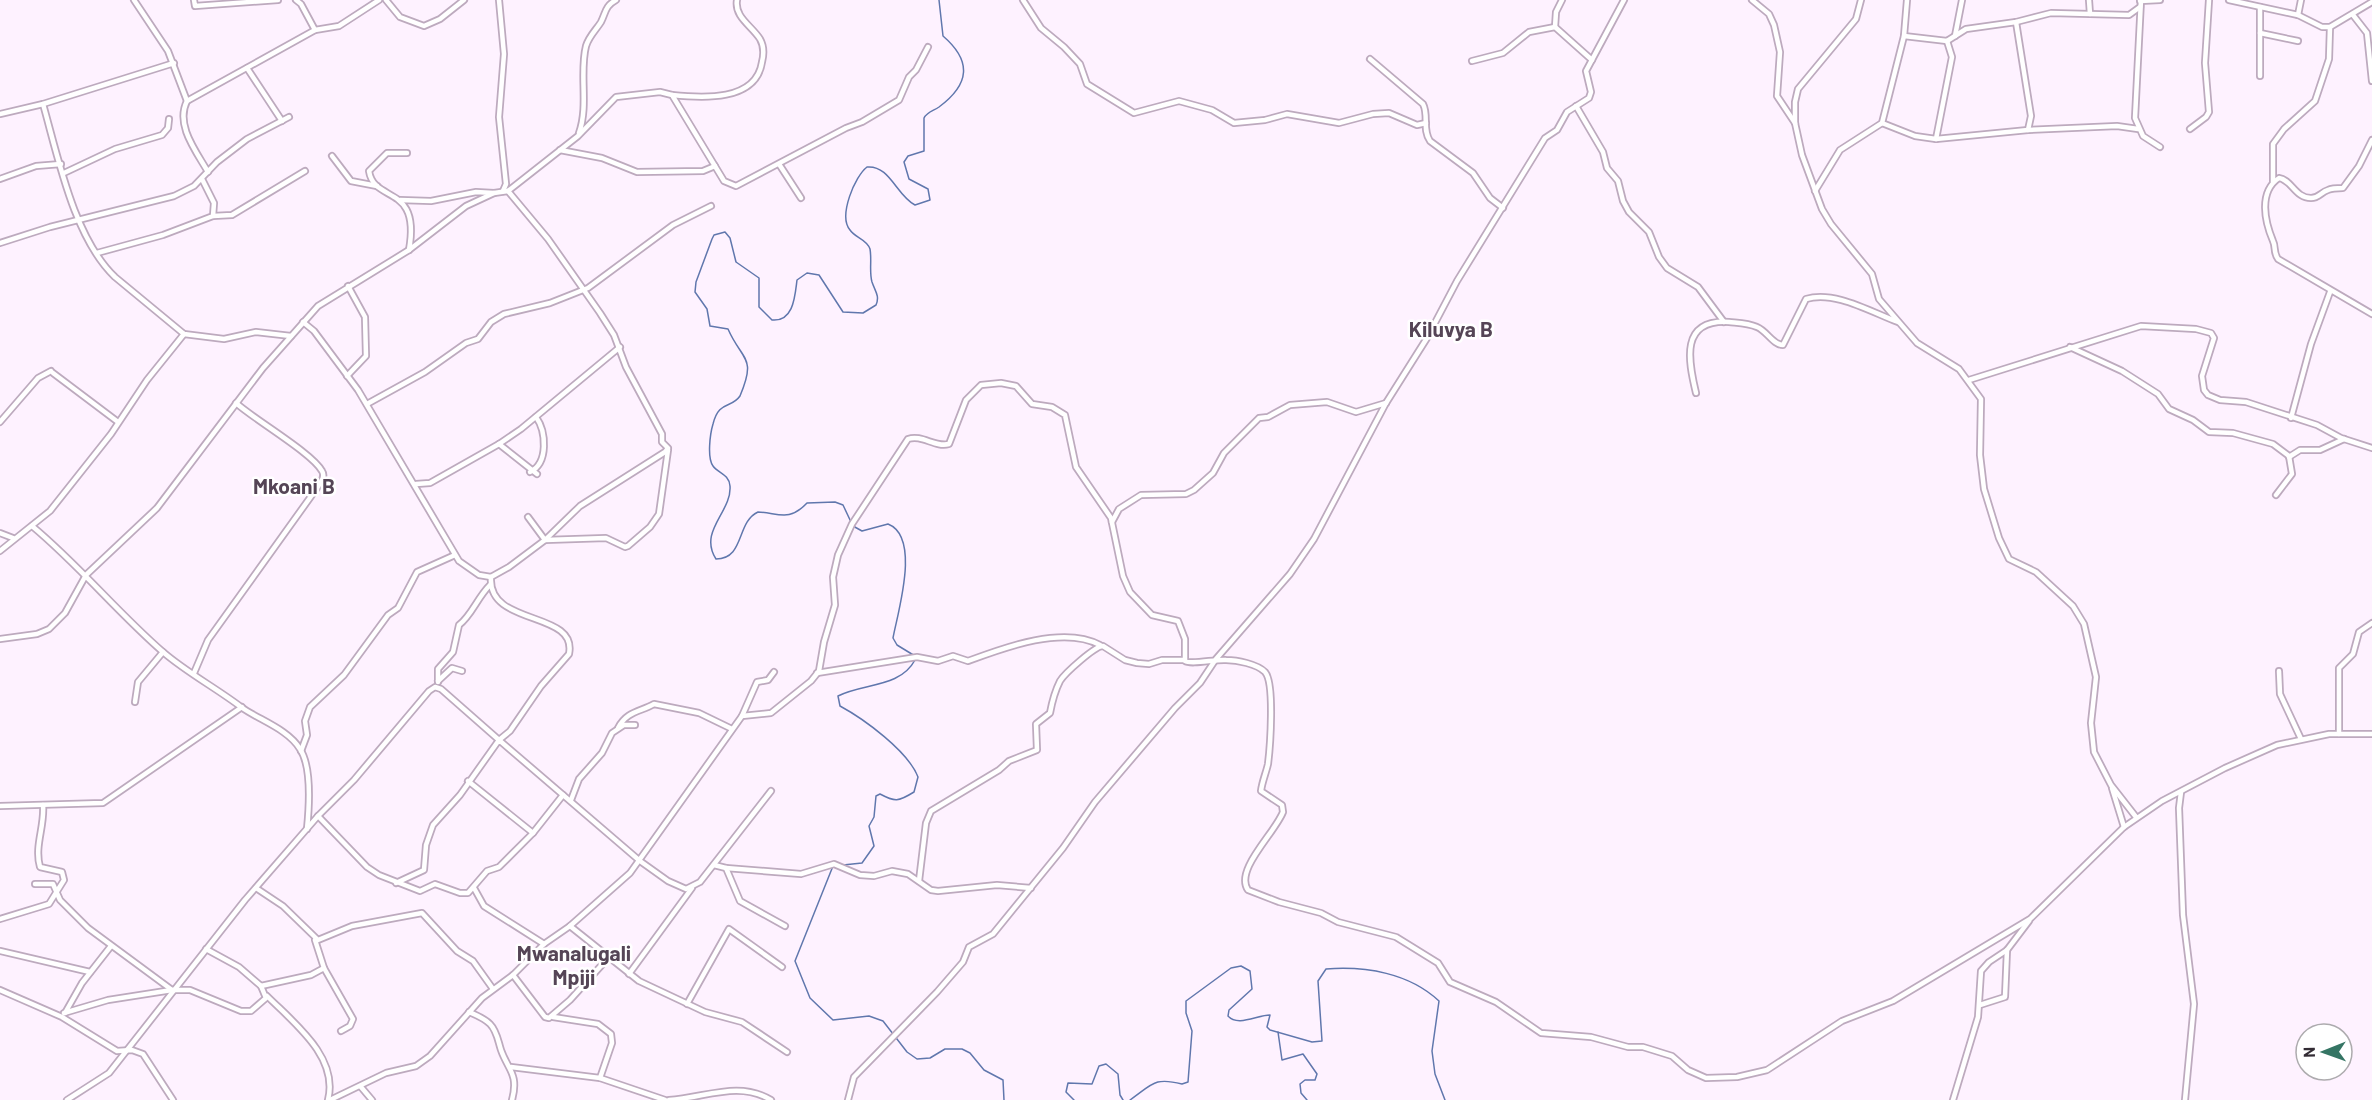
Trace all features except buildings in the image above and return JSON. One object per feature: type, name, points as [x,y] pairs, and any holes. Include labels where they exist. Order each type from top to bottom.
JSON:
[{"type":"street","points":[[134,0],[151,22],[174,63],[187,101]]},
{"type":"street","points":[[194,0],[195,6],[200,7],[219,3],[278,0]]},
{"type":"street","points":[[296,0],[301,4],[315,30]]},
{"type":"street","points":[[208,172],[184,127],[183,110],[187,101],[315,30],[339,26],[379,0]]},
{"type":"street","points":[[386,0],[400,17],[424,26],[440,19],[464,0]]},
{"type":"street","points":[[499,0],[504,37],[499,117],[506,191],[548,239],[600,313],[620,347],[626,367],[662,434],[662,442],[666,444],[668,450],[659,514],[635,541],[625,547],[606,538],[545,540]]},
{"type":"street","points":[[578,136],[585,111],[583,93],[586,44],[600,23],[608,5],[616,0]]},
{"type":"street","points":[[400,200],[430,201],[476,192],[506,191],[578,136],[616,97],[660,92],[695,98],[726,95],[747,87],[755,80],[762,65],[762,45],[741,17],[737,8],[737,0]]},
{"type":"street","points":[[1023,0],[1041,28],[1080,64],[1087,84],[1134,113],[1179,101],[1212,110],[1234,123],[1264,120],[1287,114],[1339,123],[1373,114],[1389,113],[1417,125],[1426,123]]},
{"type":"street","points":[[1555,27],[1556,12],[1562,0]]},
{"type":"street","points":[[1619,0],[1620,10]]},
{"type":"street","points":[[848,1100],[851,1083],[863,1067],[937,992],[963,962],[969,947],[993,934],[1031,888],[1095,802],[1175,708],[1200,683],[1215,660],[1306,552],[1386,404],[1545,138],[1557,130],[1564,114],[1585,102],[1591,92],[1586,76],[1624,0]]},
{"type":"street","points":[[1752,0],[1769,14],[1774,25],[1780,52],[1777,96],[1795,123]]},
{"type":"street","points":[[1861,0],[1860,11],[1856,19],[1798,89],[1795,102],[1795,123],[1815,191],[1831,224],[1872,274],[1876,296],[1917,343],[1959,369],[1970,380],[1981,399],[1980,455],[1984,489],[1999,538],[2009,559],[2036,572],[2073,606],[2084,624],[2096,677],[2091,739],[2100,766],[2111,785],[2136,817]]},
{"type":"street","points":[[1815,191],[1840,150],[1882,123],[1904,36],[1907,0]]},
{"type":"street","points":[[1955,36],[1962,0]]},
{"type":"street","points":[[2089,0],[2090,14]]},
{"type":"street","points":[[2138,129],[2135,98],[2140,0],[2160,0]]},
{"type":"street","points":[[2190,129],[2209,112],[2205,63],[2209,0]]},
{"type":"street","points":[[2229,0],[2298,15],[2322,27],[2330,27],[2372,3]]},
{"type":"street","points":[[2298,15],[2301,0]]},
{"type":"street","points":[[1904,36],[1947,41],[1966,29],[2016,22],[2050,13],[2129,15],[2140,7]]},
{"type":"street","points":[[2260,7],[2260,76]]},
{"type":"street","points":[[2129,15],[2139,24]]},
{"type":"street","points":[[2354,15],[2367,33],[2372,81]]},
{"type":"street","points":[[2016,22],[2031,116],[2028,130]]},
{"type":"street","points":[[1555,27],[1592,60]]},
{"type":"street","points":[[1472,61],[1503,53],[1529,32],[1555,27]]},
{"type":"street","points":[[2273,182],[2273,144],[2284,129],[2316,101],[2329,59],[2330,27]]},
{"type":"street","points":[[2260,33],[2298,41]]},
{"type":"street","points":[[1936,139],[1952,57],[1947,41]]},
{"type":"street","points":[[672,95],[724,181],[736,186],[899,100],[909,77],[916,70],[928,47]]},
{"type":"street","points":[[1370,59],[1425,106],[1427,136],[1430,141],[1473,173],[1490,198],[1503,207]]},
{"type":"street","points":[[0,114],[43,104],[174,63]]},
{"type":"street","points":[[247,68],[282,121]]},
{"type":"street","points":[[43,104],[80,221],[97,253],[115,277],[184,334],[224,339],[256,332],[291,336]]},
{"type":"street","points":[[1576,106],[1603,153],[1607,168],[1618,181],[1623,201],[1629,212],[1649,232],[1659,257],[1667,268],[1698,287],[1724,322]]},
{"type":"street","points":[[0,243],[50,227],[174,196],[202,179],[231,149],[289,117]]},
{"type":"street","points":[[64,173],[115,149],[162,135],[168,128],[169,119]]},
{"type":"street","points":[[1882,123],[1915,136],[1936,139],[2028,130],[2117,126],[2138,129],[2160,147]]},
{"type":"street","points":[[2372,140],[2370,152],[2343,188],[2329,189],[2320,196],[2302,196],[2283,178],[2273,182],[2268,189],[2264,206],[2268,220],[2267,231],[2274,242],[2274,254],[2278,259],[2330,292],[2372,314]]},
{"type":"street","points":[[560,150],[602,158],[637,172],[682,172],[705,170],[716,166]]},
{"type":"street","points":[[377,186],[370,177],[372,166],[387,153],[406,153]]},
{"type":"street","points":[[332,156],[351,181],[377,186],[400,200],[409,212],[411,238],[409,250]]},
{"type":"street","points":[[0,178],[36,166],[61,164]]},
{"type":"street","points":[[779,164],[801,198]]},
{"type":"street","points":[[97,253],[164,235],[213,216],[232,215],[305,171]]},
{"type":"street","points":[[202,179],[214,203],[213,216]]},
{"type":"street","points":[[0,639],[37,634],[48,629],[72,603],[86,575],[162,503],[236,403],[318,306],[409,250],[466,206],[494,193]]},
{"type":"street","points":[[367,404],[425,372],[466,343],[478,339],[491,322],[504,314],[550,303],[591,285],[672,225],[711,206]]},
{"type":"street","points":[[347,376],[366,356],[363,309],[348,286]]},
{"type":"street","points":[[2292,418],[2311,344],[2330,292]]},
{"type":"street","points":[[1696,393],[1689,354],[1692,339],[1707,323],[1724,322],[1754,326],[1777,344],[1783,345],[1806,299],[1820,297],[1852,304],[1900,323]]},
{"type":"street","points":[[303,322],[314,331],[367,404],[416,484],[455,555],[468,569],[479,575],[491,577],[509,567],[545,540],[572,512],[668,450]]},
{"type":"street","points":[[1970,380],[2070,347],[2147,325],[2211,333],[2214,343],[2202,383],[2208,395],[2220,400],[2246,402],[2317,425],[2344,439],[2372,448]]},
{"type":"street","points":[[0,551],[13,538],[50,511],[184,334]]},
{"type":"street","points":[[416,484],[430,483],[499,444],[536,417],[620,347]]},
{"type":"street","points":[[2070,347],[2122,371],[2158,394],[2171,410],[2193,420],[2209,432],[2233,433],[2273,444],[2289,457],[2292,476],[2276,495]]},
{"type":"street","points":[[0,422],[38,378],[52,372],[118,422]]},
{"type":"street","points":[[818,674],[835,605],[833,577],[838,555],[852,524],[906,441],[915,438],[939,445],[949,444],[966,400],[981,385],[1001,383],[1016,386],[1032,404],[1052,407],[1065,415],[1077,471],[1112,522],[1123,576],[1130,592],[1152,615],[1178,621],[1185,639],[1185,660]]},
{"type":"street","points":[[1112,522],[1119,509],[1141,495],[1186,494],[1194,490],[1213,473],[1224,453],[1258,418],[1268,417],[1290,405],[1327,402],[1356,412],[1386,404]]},
{"type":"street","points":[[194,673],[208,640],[317,488],[323,475],[322,471],[304,454],[236,403]]},
{"type":"street","points":[[530,472],[538,467],[543,455],[542,431],[536,417]]},
{"type":"street","points":[[2289,457],[2300,450],[2320,450],[2344,439]]},
{"type":"street","points":[[499,444],[530,472],[537,474]]},
{"type":"street","points":[[528,517],[545,540]]},
{"type":"street","points":[[32,526],[86,575],[116,608],[163,652],[277,729],[301,751]]},
{"type":"street","points":[[0,533],[13,538]]},
{"type":"street","points":[[307,829],[309,801],[301,751],[307,735],[305,721],[310,707],[344,675],[388,615],[398,608],[417,572],[455,555]]},
{"type":"street","points":[[436,684],[438,669],[453,652],[459,625],[466,620],[478,597],[490,585],[491,577]]},
{"type":"street","points":[[396,883],[424,870],[426,840],[433,825],[456,800],[499,740],[510,731],[541,686],[566,659],[570,649],[567,638],[558,628],[522,615],[501,603],[490,585]]},
{"type":"street","points":[[2339,734],[2339,668],[2353,654],[2359,632],[2372,623]]},
{"type":"street","points":[[742,716],[771,713],[818,674],[917,657],[938,660],[953,656],[968,661],[990,651],[1038,640],[1075,640],[1100,645],[1137,663],[1185,660],[1189,663],[1215,660],[1236,661],[1261,669],[1271,685],[1268,761],[1261,791],[1282,805],[1283,812],[1247,868],[1244,881],[1248,890],[1279,902],[1321,913],[1338,922],[1396,937],[1438,963],[1450,982],[1496,1002],[1541,1033],[1591,1037],[1624,1046],[1643,1047],[1672,1056],[1688,1070],[1706,1078],[1754,1074],[1772,1066],[1806,1042],[1852,1016],[1893,1001],[2030,919]]},
{"type":"street","points":[[919,881],[926,823],[931,811],[999,770],[1009,761],[1037,750],[1036,724],[1050,713],[1054,696],[1062,679],[1100,645]]},
{"type":"street","points":[[135,702],[138,682],[163,652]]},
{"type":"street","points":[[67,1100],[109,1073],[172,990],[318,816],[354,780],[382,744],[436,684],[452,668],[462,670]]},
{"type":"street","points":[[2279,671],[2280,694],[2301,739]]},
{"type":"street","points":[[206,949],[239,967],[261,986],[267,996],[292,1021],[322,1057],[330,1084],[329,1100],[361,1087],[386,1073],[416,1066],[444,1042],[469,1012],[493,989],[513,975],[544,944],[570,926],[640,861],[742,716],[758,682],[768,680],[774,672]]},
{"type":"street","points":[[436,684],[640,861],[680,888],[692,888]]},
{"type":"street","points":[[571,800],[584,772],[602,753],[624,718],[635,710],[646,710],[654,704],[699,712],[732,729]]},
{"type":"street","points":[[0,806],[103,802],[242,707]]},
{"type":"street","points":[[618,728],[635,725]]},
{"type":"street","points":[[1953,1100],[1973,1037],[1980,1005],[1981,971],[1989,962],[2007,950],[2030,919],[2124,827],[2136,817],[2181,792],[2262,751],[2301,739],[2339,734],[2372,734]]},
{"type":"street","points":[[468,782],[532,833]]},
{"type":"street","points":[[2111,785],[2124,827]]},
{"type":"street","points":[[629,974],[692,888],[714,865],[771,791]]},
{"type":"street","points":[[2181,792],[2179,808],[2183,915],[2194,1004],[2185,1100]]},
{"type":"street","points":[[318,816],[367,867],[396,883],[420,891],[435,884],[460,893],[474,888],[487,871],[499,867],[532,833],[563,795]]},
{"type":"street","points":[[0,919],[50,904],[64,880],[62,872],[42,869],[39,863],[38,843],[44,816],[43,805]]},
{"type":"street","points":[[714,865],[801,874],[834,864],[860,875],[874,876],[892,871],[908,874],[938,891],[997,885],[1031,888]]},
{"type":"street","points":[[726,868],[740,901],[785,926]]},
{"type":"street","points":[[35,884],[53,884],[60,900],[111,946],[172,990]]},
{"type":"street","points":[[256,888],[283,906],[315,940],[324,968],[353,1019],[350,1026],[341,1031]]},
{"type":"street","points":[[474,888],[484,906],[544,944]]},
{"type":"street","points":[[315,940],[352,926],[422,913],[456,951],[473,961],[493,989]]},
{"type":"street","points":[[570,926],[629,974],[687,1004],[742,1022],[787,1052]]},
{"type":"street","points":[[687,1004],[729,929],[782,967]]},
{"type":"street","points":[[63,1015],[90,972],[111,946]]},
{"type":"street","points":[[1980,1005],[2005,997],[2007,950]]},
{"type":"street","points":[[0,951],[90,972]]},
{"type":"street","points":[[552,1017],[609,957]]},
{"type":"street","points":[[261,986],[300,978],[324,968]]},
{"type":"street","points":[[513,975],[545,1017],[598,1024],[611,1034],[612,1043],[600,1078]]},
{"type":"street","points":[[0,990],[63,1015],[117,1051],[138,1052],[147,1058],[173,1100]]},
{"type":"street","points":[[63,1015],[108,1000],[172,990],[190,990],[246,1011],[255,1009],[267,996]]},
{"type":"street","points":[[469,1012],[491,1024],[502,1054],[511,1067],[514,1086],[512,1100]]},
{"type":"street","points":[[511,1067],[600,1078],[667,1100],[742,1089],[755,1091],[771,1100]]},
{"type":"street","points":[[361,1087],[372,1100]]},
{"type":"waterway","points":[[851,522],[843,505],[835,502],[807,503],[795,513],[784,515],[758,512],[746,524],[732,553],[716,559],[711,539],[726,504],[730,486],[728,479],[711,462],[711,434],[718,411],[740,396],[745,383],[747,366],[746,360],[728,329],[710,326],[707,309],[695,292],[696,282],[714,235],[725,232],[730,238],[736,262],[759,278],[759,307],[772,320],[785,317],[789,312],[794,300],[797,280],[807,273],[819,275],[843,312],[863,313],[876,305],[877,296],[871,278],[870,249],[850,230],[847,224],[847,206],[853,187],[867,167],[882,171],[915,205],[930,200],[928,189],[909,179],[904,162],[908,156],[924,151],[924,118],[957,90],[964,72],[959,54],[943,36],[939,0]]},
{"type":"waterway","points":[[853,526],[862,531],[888,524],[898,532],[903,544],[905,576],[893,638],[897,645],[915,656]]},
{"type":"waterway","points":[[843,865],[862,863],[874,846],[869,826],[874,817],[876,796],[880,794],[897,800],[904,798],[914,792],[918,777],[913,767],[895,747],[873,727],[840,706],[838,696],[900,676],[915,660]]},
{"type":"waterway","points":[[833,866],[795,961],[810,998],[833,1020],[869,1016],[883,1021],[907,1052],[917,1059],[930,1058],[945,1049],[962,1049],[970,1053],[984,1070],[1003,1080],[1004,1100]]},
{"type":"waterway","points":[[1130,1100],[1154,1083],[1165,1081],[1182,1084],[1188,1082],[1192,1031],[1186,1013],[1186,1001],[1231,968],[1241,966],[1250,971],[1252,989],[1229,1010],[1228,1016],[1242,1021],[1270,1015],[1267,1027],[1270,1030],[1312,1042],[1322,1041],[1318,981],[1326,969],[1341,968],[1386,973],[1427,991],[1439,1001],[1432,1051],[1435,1074],[1445,1100]]},
{"type":"waterway","points":[[1278,1032],[1282,1060],[1303,1054],[1317,1074],[1315,1080],[1305,1080],[1300,1084],[1301,1093],[1307,1100]]},
{"type":"waterway","points":[[1074,1100],[1066,1092],[1068,1083],[1092,1084],[1099,1066],[1106,1064],[1118,1074],[1120,1095],[1123,1100]]},
{"type":"district","name":"Kiluvya B","points":[[1451,328]]},
{"type":"district","name":"Mkoani B","points":[[294,485]]},
{"type":"district","name":"Mwanalugali Mpiji","points":[[574,964]]}]
